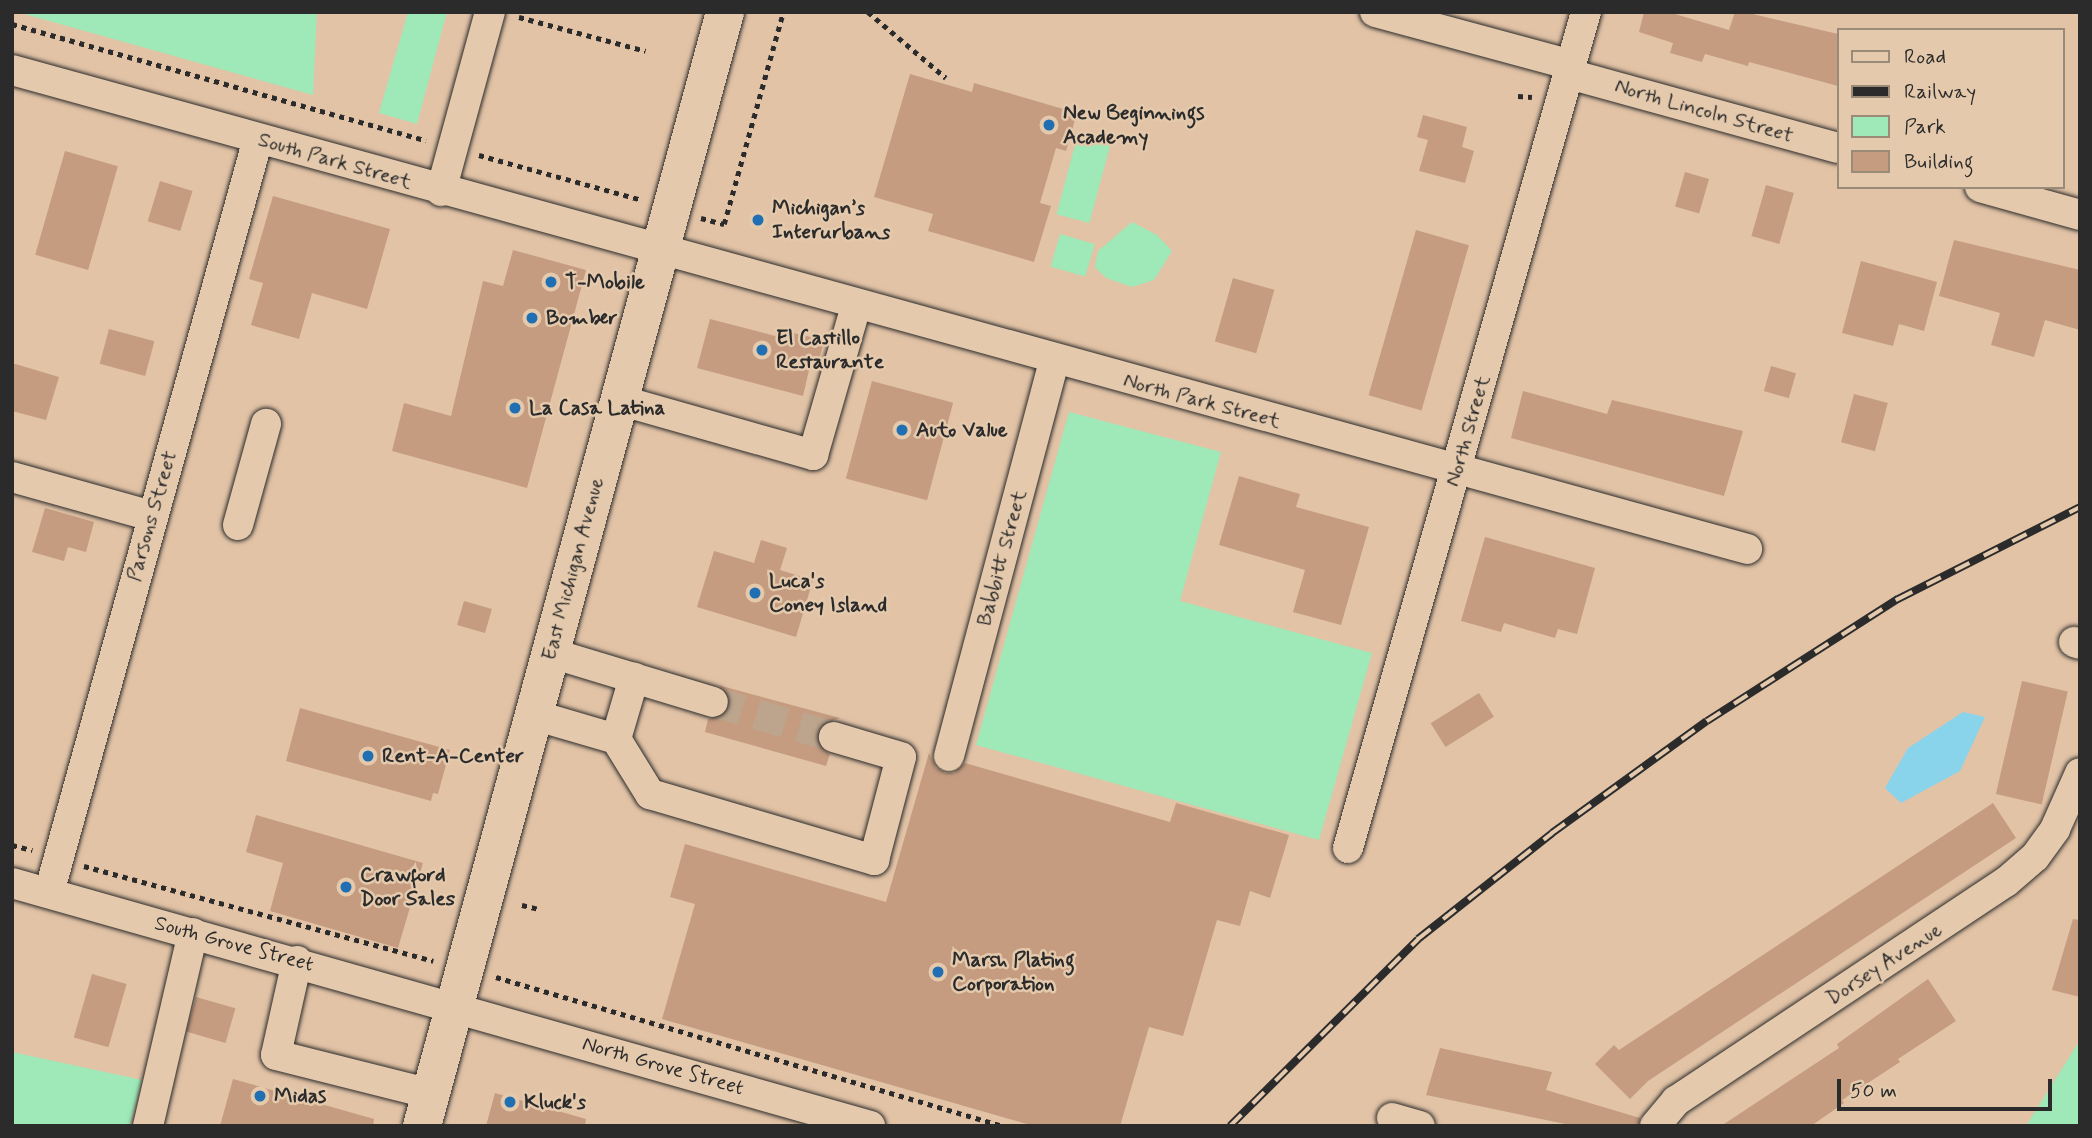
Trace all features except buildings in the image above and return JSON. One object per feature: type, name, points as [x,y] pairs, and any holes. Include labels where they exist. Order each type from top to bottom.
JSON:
[{"type":"main road","name":"East Michigan Avenue","points":[[426,1110],[725,12]]},
{"type":"street","name":"North Lincoln Street","points":[[1375,12],[1836,147]]},
{"type":"street","name":"North Street","points":[[1348,848],[1586,12]]},
{"type":"street","points":[[441,191],[453,147],[501,14]]},
{"type":"street","name":"South Park Street","points":[[12,70],[659,251]]},
{"type":"street","name":"Parsons Street","points":[[49,894],[258,139]]},
{"type":"street","points":[[1987,189],[2080,215]]},
{"type":"street","name":"North Park Street","points":[[659,251],[1747,549]]},
{"type":"street","points":[[619,400],[813,455],[856,306]]},
{"type":"street","name":"Babbitt Street","points":[[948,756],[1054,360]]},
{"type":"street","points":[[238,525],[266,424]]},
{"type":"street","points":[[12,477],[152,516]]},
{"type":"street","points":[[551,653],[713,702]]},
{"type":"street","points":[[616,739],[634,678]]},
{"type":"street","points":[[534,715],[616,739],[650,794],[874,860],[901,757],[834,737]]},
{"type":"street","name":"Dorsey Avenue","points":[[1655,1126],[1676,1101],[2006,882],[2035,857],[2055,829],[2080,773]]},
{"type":"street","name":"South Grove Street","points":[[12,883],[455,1006]]},
{"type":"street","points":[[148,1126],[193,933]]},
{"type":"street","points":[[297,961],[276,1055],[426,1110]]},
{"type":"street","name":"North Grove Street","points":[[455,1006],[870,1126]]},
{"type":"street","points":[[1392,1118],[1420,1126]]},
{"type":"path","points":[[715,222],[724,224],[783,12]]},
{"type":"path","points":[[868,12],[946,78]]},
{"type":"path","points":[[501,14],[646,51]]},
{"type":"path","points":[[12,24],[628,196]]},
{"type":"path","points":[[1518,96],[1536,98]]},
{"type":"path","points":[[77,864],[842,1075],[857,1086],[1003,1126]]},
{"type":"path","points":[[522,905],[539,909]]},
{"type":"green space","points":[[17,12],[317,12],[313,95]]},
{"type":"green space","points":[[408,12],[447,12],[417,124],[379,113]]},
{"type":"green space","points":[[1078,134],[1111,143],[1089,223],[1057,214]]},
{"type":"green space","points":[[1132,222],[1157,235],[1172,251],[1154,280],[1132,287],[1106,278],[1095,267],[1098,251]]},
{"type":"green space","points":[[1060,234],[1095,244],[1085,277],[1051,267]]},
{"type":"green space","points":[[1069,412],[1221,452],[1180,601],[1372,653],[1319,840],[976,745]]},
{"type":"green space","points":[[2080,1040],[2080,1126],[2026,1126]]},
{"type":"green space","points":[[12,1052],[142,1080],[130,1126],[12,1126]]},
{"type":"water","points":[[1963,712],[1985,717],[1960,771],[1901,803],[1885,788],[1908,748]]},
{"type":"tunnel","points":[[713,702],[834,737]]},
{"type":"railway","points":[[1230,1126],[1418,939],[1552,833],[1707,721],[1898,599],[2080,507]]},
{"type":"place","name":"New Beginnings Academy","points":[[1049,125]]},
{"type":"place","name":"Michigan’s Interurbans","points":[[758,220]]},
{"type":"place","name":"T-Mobile","points":[[551,282]]},
{"type":"place","name":"Bomber","points":[[532,318]]},
{"type":"place","name":"El Castillo Restaurante","points":[[762,350]]},
{"type":"place","name":"La Casa Latina","points":[[515,408]]},
{"type":"place","name":"Auto Value","points":[[902,430]]},
{"type":"place","name":"Luca's Coney Island","points":[[755,593]]},
{"type":"place","name":"Rent-A-Center","points":[[368,756]]},
{"type":"place","name":"Crawford Door Sales","points":[[346,887]]},
{"type":"place","name":"Marsh Plating Corporation","points":[[938,972]]},
{"type":"place","name":"Midas","points":[[260,1096]]},
{"type":"place","name":"Kluck's","points":[[510,1102]]}]
